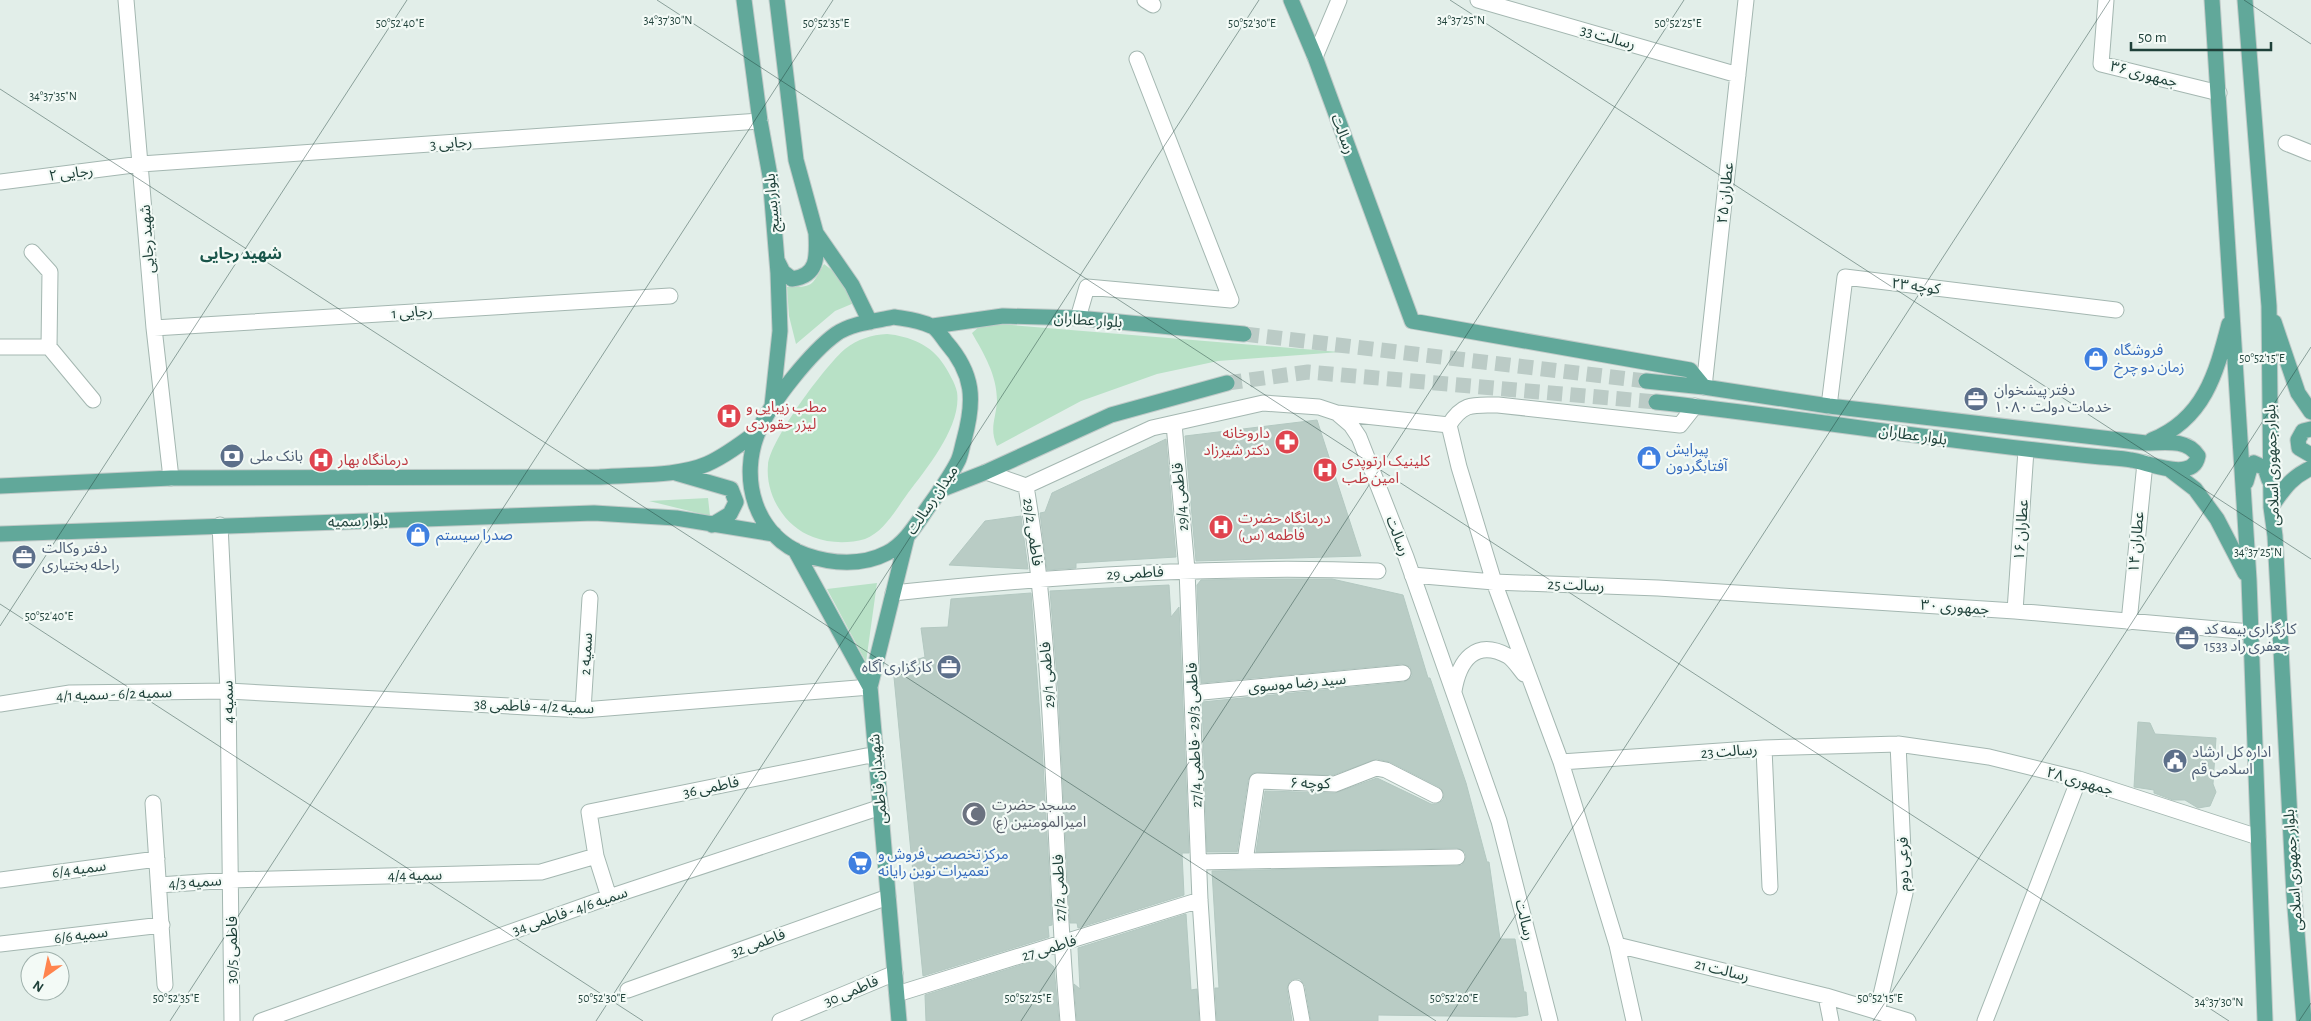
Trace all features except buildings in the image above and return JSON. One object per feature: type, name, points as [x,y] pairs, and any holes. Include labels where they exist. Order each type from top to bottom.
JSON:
[{"type":"main road","name":"بلوار بسیج","points":[[744,0],[760,121],[770,176],[777,258],[780,331],[772,407]]},
{"type":"main road","name":"بلوار بسیج","points":[[777,0],[796,160],[816,233],[852,285],[870,322]]},
{"type":"main road","name":"رسالت","points":[[1291,0],[1412,321],[1690,370],[1704,387]]},
{"type":"main road","name":"بلوار جمهوری اسلامی","points":[[2212,0],[2249,580],[2264,1021]]},
{"type":"main road","name":"بلوار جمهوری اسلامی","points":[[2245,0],[2269,306],[2271,507],[2275,536],[2294,886],[2304,1021]]},
{"type":"main road","points":[[777,258],[783,272],[792,279],[803,278],[814,267],[817,256],[816,233]]},
{"type":"main road","points":[[2269,306],[2298,393],[2311,412]]},
{"type":"main road","points":[[2146,443],[2168,434],[2178,427],[2204,396],[2219,365],[2232,308]]},
{"type":"main road","name":"بلوار عطاران","points":[[933,326],[1003,316],[1078,318],[1244,334]]},
{"type":"main road","name":"میدان رسالت","points":[[894,317],[933,326],[957,354],[968,381],[972,407],[958,461],[908,537],[888,553],[866,561],[844,563],[823,560],[795,550],[774,534],[760,516],[753,502],[751,459],[758,431],[772,407],[802,368],[837,334],[870,322],[894,317]]},
{"type":"main road","name":"بلوار عطاران","points":[[1646,381],[1704,387],[1829,406],[2146,443],[2182,444],[2188,446],[2198,456],[2197,461],[2192,467],[2169,469],[2131,460],[2026,450],[1656,402]]},
{"type":"main road","points":[[940,490],[986,472],[1111,415],[1227,383]]},
{"type":"main road","points":[[2311,429],[2303,431],[2298,440],[2299,448],[2311,455]]},
{"type":"main road","points":[[0,486],[171,478],[600,477],[670,472],[706,464],[731,450],[758,431]]},
{"type":"main road","points":[[2244,491],[2250,468],[2254,463],[2265,468],[2271,489]]},
{"type":"main road","points":[[2271,507],[2288,482],[2298,474],[2311,468]]},
{"type":"main road","points":[[2169,469],[2195,489],[2217,519],[2249,580]]},
{"type":"main road","points":[[670,472],[731,489],[736,502],[730,514],[712,525]]},
{"type":"main road","name":"بلوار سمیه","points":[[0,534],[594,513],[676,518],[774,534]]},
{"type":"main road","points":[[870,687],[908,537]]},
{"type":"main road","points":[[795,550],[870,687]]},
{"type":"main road","name":"شهیدان فاطمی","points":[[870,687],[899,1021]]},
{"type":"street","name":"شهید رجایی","points":[[126,0],[154,328],[171,478]]},
{"type":"street","points":[[1314,58],[1338,0]]},
{"type":"street","name":"رسالت 33","points":[[1478,0],[1738,75]]},
{"type":"street","name":"عطاران ۲۵","points":[[1704,387],[1746,0]]},
{"type":"street","name":"جمهوری ۳۶","points":[[2106,0],[2101,64],[2219,93]]},
{"type":"street","points":[[1078,318],[1087,287],[1231,300],[1136,59]]},
{"type":"street","name":"رجایی 3","points":[[141,164],[760,121]]},
{"type":"street","points":[[2286,143],[2311,153]]},
{"type":"street","name":"رجایی ۲","points":[[0,182],[141,164]]},
{"type":"street","points":[[32,252],[50,272],[49,347],[93,400]]},
{"type":"street","name":"کوچه ۲۳","points":[[1829,406],[1845,277],[2116,310]]},
{"type":"street","name":"رجایی 1","points":[[154,328],[670,296]]},
{"type":"street","points":[[0,348],[49,347]]},
{"type":"street","name":"رسالت","points":[[1026,486],[1152,428],[1263,403],[1319,407],[1336,413],[1351,425],[1359,438],[1412,575],[1499,821],[1550,1021]]},
{"type":"street","points":[[1634,1021],[1617,945],[1561,762],[1494,582],[1459,467],[1449,425],[1457,412],[1468,405],[1498,405],[1680,425],[1695,406]]},
{"type":"street","points":[[1336,413],[1449,425]]},
{"type":"street","name":"قاطمی 29/4","points":[[1174,424],[1186,570]]},
{"type":"street","name":"عطاران ۱۶","points":[[2015,610],[2026,450]]},
{"type":"street","name":"عطاران ۱۴","points":[[2129,622],[2145,463]]},
{"type":"street","points":[[986,472],[1026,486]]},
{"type":"street","name":"فاطمی 29/2","points":[[1026,486],[1039,578]]},
{"type":"street","name":"سمیه 4","points":[[220,525],[228,691],[231,880]]},
{"type":"street","name":"فاطمی 29","points":[[893,592],[1039,578],[1186,570],[1302,568],[1378,571]]},
{"type":"street","name":"فاطمی 29/3 - فاطمی 27/4","points":[[1186,570],[1200,900],[1208,1021]]},
{"type":"street","name":"رسالت 25","points":[[1412,575],[1494,582],[1658,588]]},
{"type":"street","name":"فاطمی 29/1","points":[[1039,578],[1054,772]]},
{"type":"street","name":"جمهوری ۳۰","points":[[1658,588],[2015,610],[2250,632]]},
{"type":"street","name":"سمیه 2","points":[[583,710],[590,598]]},
{"type":"street","points":[[1454,694],[1456,675],[1464,659],[1479,650],[1494,651],[1509,657],[1530,680]]},
{"type":"street","name":"سید رضا موسوی","points":[[1192,693],[1403,673]]},
{"type":"street","name":"سمیه 4/2 - فاطمی 38","points":[[228,691],[583,710],[870,687]]},
{"type":"street","name":"سمیه 6/2 - سمیه 4/1","points":[[0,704],[70,693],[228,691]]},
{"type":"street","name":"جمهوری ۲۸","points":[[1898,744],[1989,757],[2079,779],[2258,837]]},
{"type":"street","name":"رسالت 23","points":[[1561,762],[1764,748],[1898,744]]},
{"type":"street","name":"فرعی دوم","points":[[1877,1012],[1905,893],[1898,744]]},
{"type":"street","points":[[1764,748],[1770,887]]},
{"type":"street","name":"فاطمی 36","points":[[596,856],[589,812],[857,758],[877,756]]},
{"type":"street","name":"کوچه ۶","points":[[1245,861],[1258,781],[1335,784],[1376,768],[1386,770],[1435,795]]},
{"type":"street","name":"فاطمی 27/2","points":[[1054,772],[1061,944],[1068,1021]]},
{"type":"street","points":[[1984,1021],[2079,779]]},
{"type":"street","points":[[153,803],[165,985]]},
{"type":"street","name":"سمیه 4/6 - فاطمی 34","points":[[261,1021],[609,896],[874,809],[881,809]]},
{"type":"street","points":[[596,856],[609,896]]},
{"type":"street","name":"سمیه 4/4","points":[[231,880],[541,872],[596,856]]},
{"type":"street","points":[[1199,862],[1457,857]]},
{"type":"street","name":"سمیه 6/4","points":[[0,880],[157,859]]},
{"type":"street","name":"سمیه 4/3","points":[[159,885],[231,880]]},
{"type":"street","name":"فاطمی 30/5","points":[[231,880],[232,1021]]},
{"type":"street","name":"فاطمی 32","points":[[628,990],[888,896]]},
{"type":"street","name":"فاطمی 27","points":[[897,994],[1200,900]]},
{"type":"street","name":"سمیه 6/6","points":[[0,944],[162,925]]},
{"type":"street","name":"رسالت 21","points":[[1617,945],[1826,996],[1908,1021]]},
{"type":"street","name":"فاطمی 30","points":[[780,1021],[894,973]]},
{"type":"street","points":[[1296,988],[1302,1021]]},
{"type":"street","points":[[1826,996],[1831,1021]]},
{"type":"green space","points":[[824,264],[842,281],[854,303],[835,311],[796,344],[789,316],[787,287],[807,286],[813,281]]},
{"type":"green space","points":[[999,324],[1340,352],[1218,361],[1157,374],[1081,401],[997,446],[993,434],[997,401],[995,382],[989,365],[972,333],[980,326]]},
{"type":"green space","points":[[887,334],[912,339],[926,347],[939,358],[952,378],[957,392],[954,419],[942,446],[890,519],[878,531],[865,539],[852,542],[825,541],[813,537],[794,526],[779,508],[770,488],[768,476],[771,454],[800,404],[836,358],[845,349],[860,340]]},
{"type":"green space","points":[[708,498],[710,516],[649,501]]},
{"type":"green space","points":[[877,583],[866,662],[827,589]]},
{"type":"tunnel","points":[[1244,334],[1646,381]]},
{"type":"tunnel","points":[[1227,383],[1308,372],[1656,402]]},
{"type":"place","name":"فروشگاه زمان دو چرخ","points":[[2096,359]]},
{"type":"place","name":"دفتر پیشخوان خدمات دولت ۱۰۸۰","points":[[1976,399]]},
{"type":"place","name":"مطب زیبایی و لیزر حقوردی","points":[[729,416]]},
{"type":"place","name":"داروخانه دکتر شیرزاد","points":[[1287,442]]},
{"type":"place","name":"بانک ملی","points":[[232,456]]},
{"type":"place","name":"پیرایش آفتابگردون","points":[[1649,458]]},
{"type":"place","name":"درمانگاه بهار","points":[[321,460]]},
{"type":"place","name":"کلینیک ارتوپدی امین طب","points":[[1325,470]]},
{"type":"place","name":"درمانگاه حضرت فاطمه (س)","points":[[1221,527]]},
{"type":"place","name":"صدرا سیستم","points":[[418,535]]},
{"type":"place","name":"دفتر وکالت راحله بختیاری","points":[[24,557]]},
{"type":"place","name":"کارگزاری بیمه کد 1533 جعفری راد","points":[[2187,638]]},
{"type":"place","name":"کارگزاری آگاه","points":[[949,667]]},
{"type":"place","name":"اداره کل ارشاد اسلامی قم","points":[[2175,761]]},
{"type":"place","name":"مسجد حضرت امیرالمومنین (ع)","points":[[974,814]]},
{"type":"place","name":"مرکز تخصصی فروش و تعمیرات نوین رایانه","points":[[860,863]]},
{"type":"district","name":"شهید رجایی","points":[[241,253]]}]
